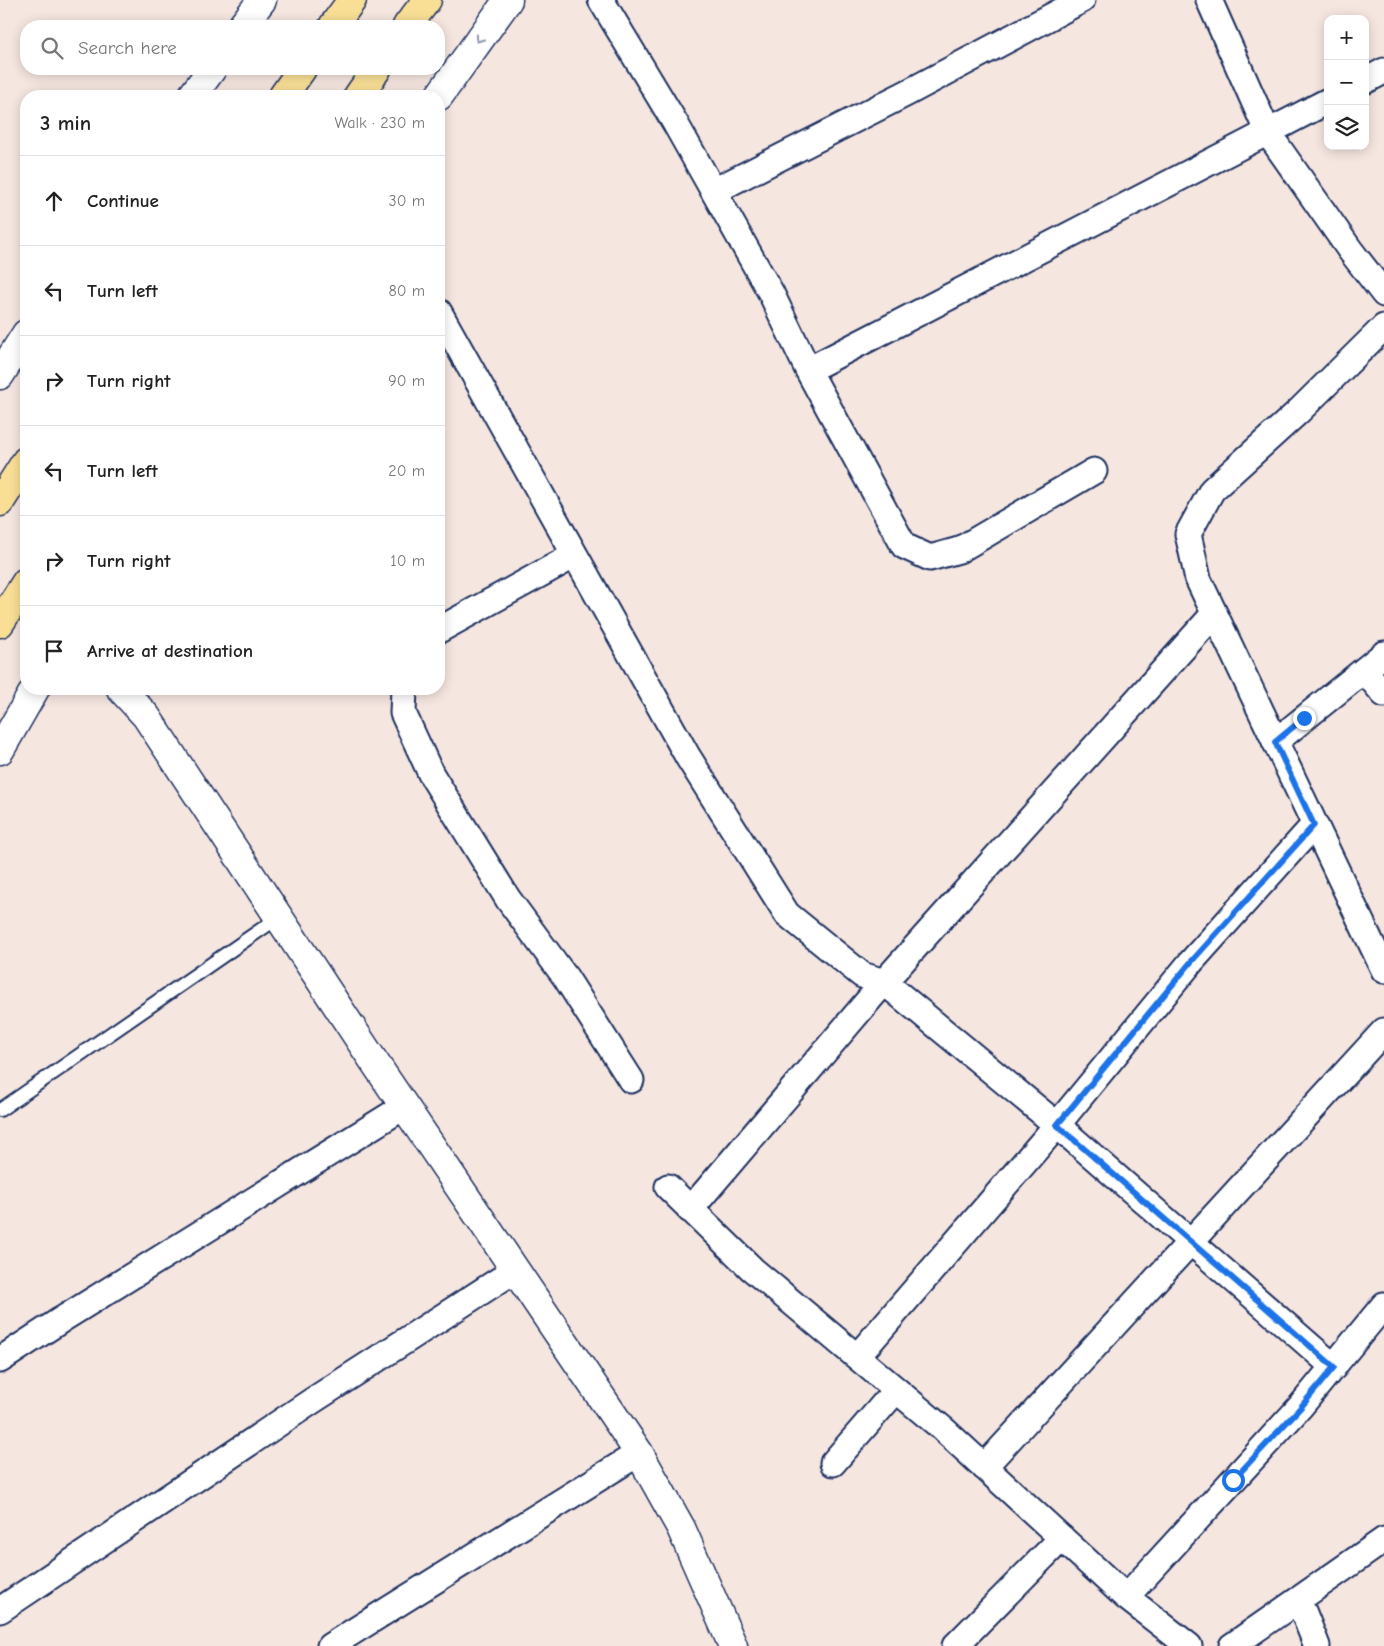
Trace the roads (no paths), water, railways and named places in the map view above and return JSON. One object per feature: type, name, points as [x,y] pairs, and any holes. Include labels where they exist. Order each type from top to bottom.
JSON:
[{"type":"highway","points":[[337,20],[352,0]]},
{"type":"highway","points":[[412,20],[427,0]]},
{"type":"highway","points":[[286,90],[298,75]]},
{"type":"highway","points":[[362,90],[373,75]]},
{"type":"highway","points":[[0,502],[20,470]]},
{"type":"highway","points":[[0,623],[20,591]]},
{"type":"street","points":[[247,20],[262,0]]},
{"type":"street","points":[[442,90],[508,0]]},
{"type":"street","points":[[601,0],[714,191],[771,293],[808,370],[904,546],[930,558],[959,550],[1094,471]]},
{"type":"street","points":[[714,191],[907,94],[1082,0]]},
{"type":"street","points":[[1209,0],[1268,132],[1350,250],[1384,294]]},
{"type":"street","points":[[1369,79],[1384,71]]},
{"type":"street","points":[[196,90],[208,75]]},
{"type":"street","points":[[808,370],[1324,103]]},
{"type":"street","points":[[445,323],[688,757],[787,914],[862,975],[884,982],[1057,1125],[1334,1367]]},
{"type":"street","points":[[1384,327],[1298,412],[1212,490],[1188,534],[1198,579],[1384,970]]},
{"type":"street","points":[[0,375],[20,343]]},
{"type":"street","points":[[445,627],[575,555]]},
{"type":"street","points":[[690,1210],[884,982],[1214,614]]},
{"type":"street","points":[[1275,742],[1384,654]]},
{"type":"street","points":[[1364,670],[1384,694]]},
{"type":"street","points":[[0,750],[32,695]]},
{"type":"street","points":[[127,695],[146,716],[404,1106],[639,1453],[681,1528],[733,1646]]},
{"type":"street","points":[[404,695],[403,713],[431,774],[508,899],[566,978],[631,1080]]},
{"type":"street","points":[[857,1357],[1057,1125],[1191,962],[1314,825]]},
{"type":"street","points":[[984,1467],[1192,1244],[1384,1031]]},
{"type":"street","points":[[0,1360],[404,1106]]},
{"type":"street","points":[[668,1187],[752,1269],[896,1390],[1126,1596],[1189,1646]]},
{"type":"street","points":[[0,1610],[296,1411],[515,1270]]},
{"type":"street","points":[[1126,1596],[1300,1408],[1384,1305]]},
{"type":"street","points":[[832,1463],[896,1390]]},
{"type":"street","points":[[330,1646],[639,1453]]},
{"type":"street","points":[[955,1646],[1062,1538]]},
{"type":"street","points":[[1232,1646],[1384,1540]]},
{"type":"street","points":[[1299,1601],[1317,1646]]},
{"type":"lane","points":[[0,1110],[279,917]]}]
